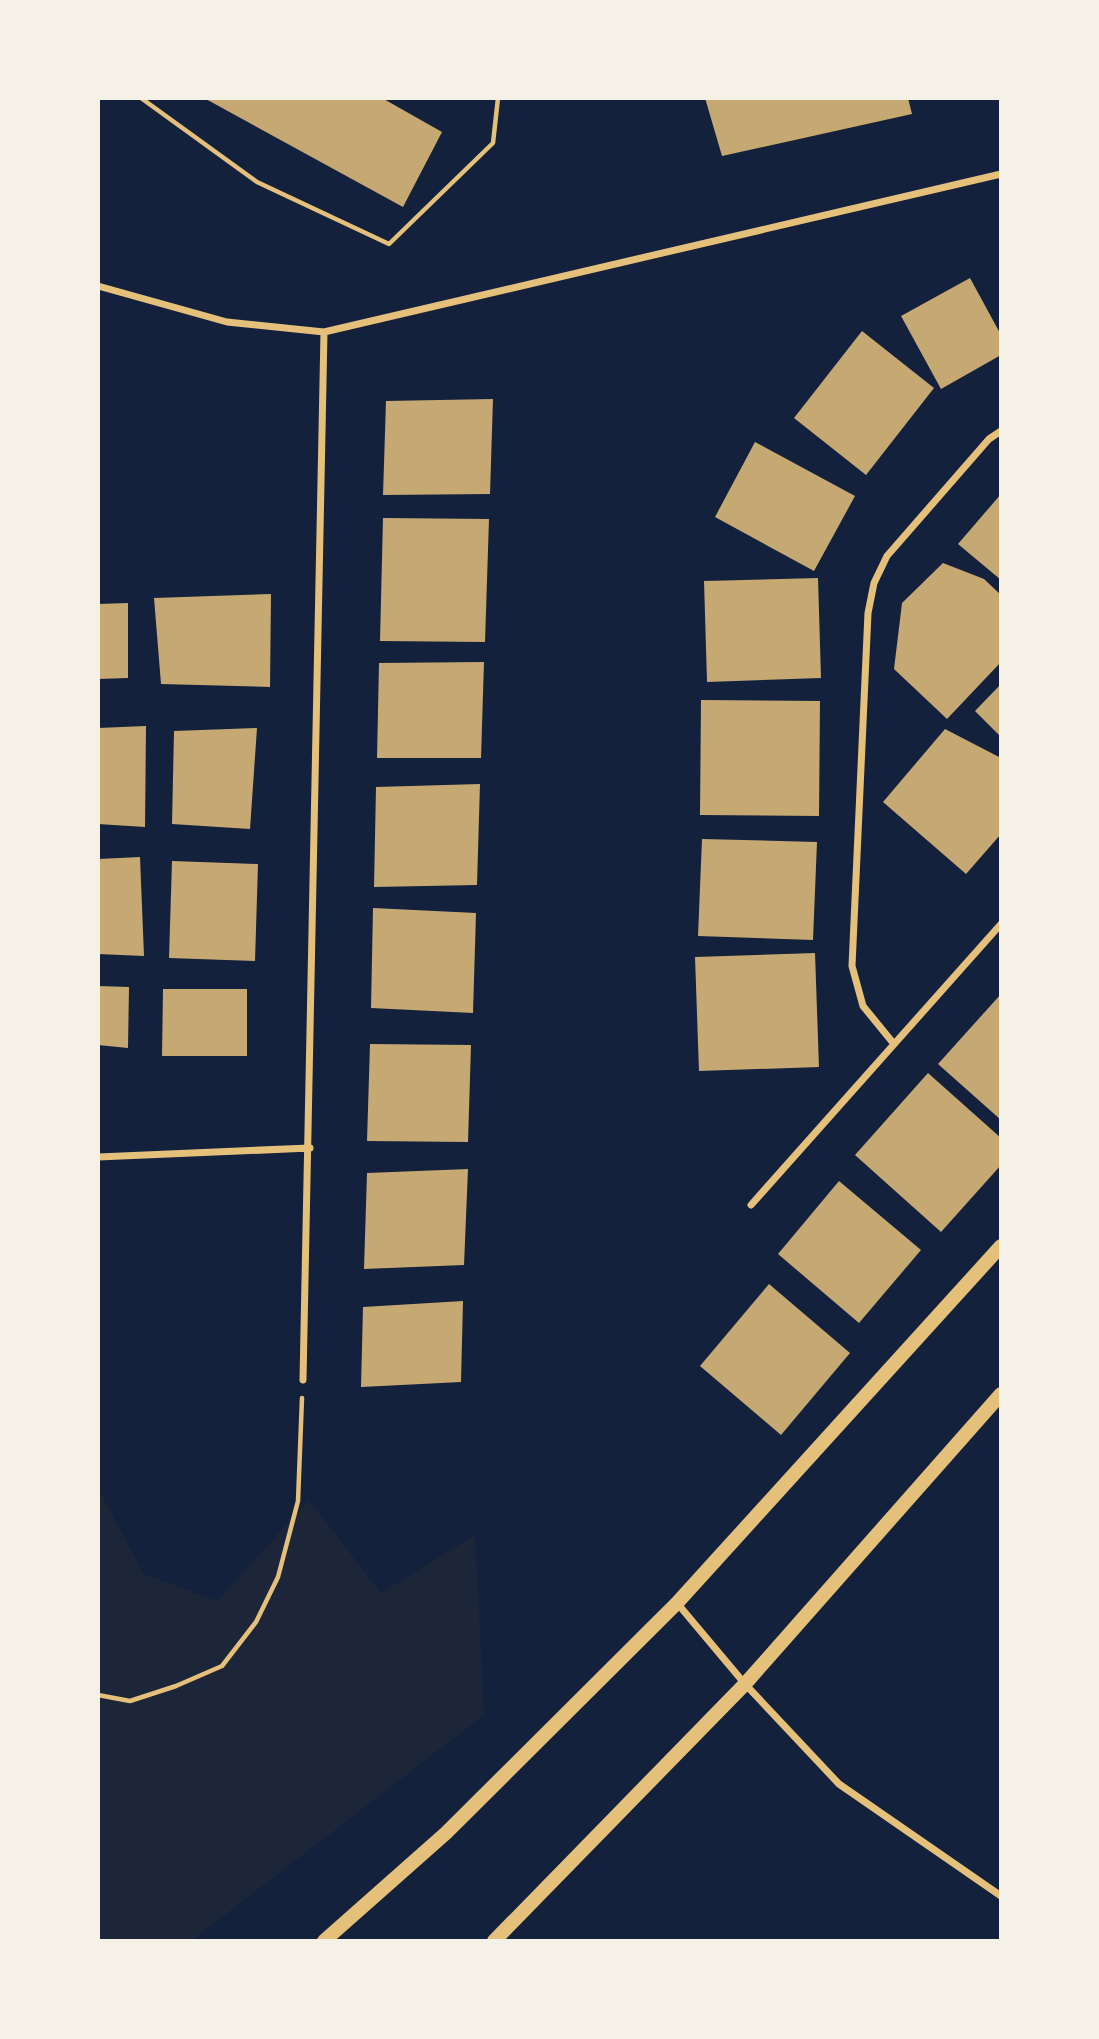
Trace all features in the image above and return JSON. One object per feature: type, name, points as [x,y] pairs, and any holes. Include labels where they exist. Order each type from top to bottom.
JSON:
[{"type":"main road","points":[[324,1941],[446,1833],[677,1603],[1001,1246]]},
{"type":"main road","points":[[494,1941],[745,1684],[1001,1394]]},
{"type":"street","points":[[98,286],[227,321],[324,332],[1001,174]]},
{"type":"street","points":[[303,1380],[310,1148],[324,332]]},
{"type":"street","points":[[894,1044],[863,1006],[852,966],[868,613],[874,583],[887,556],[989,439],[1001,431]]},
{"type":"street","points":[[751,1205],[1001,923]]},
{"type":"street","points":[[98,1157],[310,1148]]},
{"type":"street","points":[[677,1603],[745,1684],[838,1784],[1001,1896]]},
{"type":"path","points":[[141,98],[257,182],[389,244],[493,143],[498,98]]},
{"type":"path","points":[[98,1695],[130,1701],[177,1686],[222,1666],[257,1622],[278,1577],[298,1501],[303,1380]]},
{"type":"shaded area","points":[[98,1488],[144,1574],[217,1601],[309,1500],[381,1593],[475,1535],[484,1715],[191,1941],[98,1941]]},
{"type":"building","points":[[204,98],[382,98],[442,132],[403,207]]},
{"type":"building","points":[[705,98],[908,98],[912,114],[722,156]]},
{"type":"building","points":[[970,278],[1001,335],[1001,355],[941,389],[901,316]]},
{"type":"building","points":[[862,331],[934,388],[866,475],[794,418]]},
{"type":"building","points":[[493,399],[490,494],[383,495],[386,401]]},
{"type":"building","points":[[755,442],[855,496],[814,571],[715,517]]},
{"type":"building","points":[[1001,494],[1001,580],[958,544]]},
{"type":"building","points":[[383,518],[489,519],[485,642],[380,641]]},
{"type":"building","points":[[943,563],[984,579],[1001,595],[1001,662],[947,719],[894,669],[902,603]]},
{"type":"building","points":[[818,578],[821,678],[707,682],[704,581]]},
{"type":"building","points":[[271,594],[270,687],[161,684],[154,598]]},
{"type":"building","points":[[128,603],[128,678],[98,679],[98,604]]},
{"type":"building","points":[[484,662],[481,758],[377,758],[379,663]]},
{"type":"building","points":[[1001,684],[1001,737],[975,711]]},
{"type":"building","points":[[701,700],[820,701],[819,816],[700,815]]},
{"type":"building","points":[[146,726],[145,827],[98,824],[98,728]]},
{"type":"building","points":[[257,728],[250,829],[172,824],[174,731]]},
{"type":"building","points":[[945,729],[1001,758],[1001,834],[966,874],[883,802]]},
{"type":"building","points":[[480,784],[477,885],[374,887],[376,787]]},
{"type":"building","points":[[702,839],[817,842],[813,940],[698,936]]},
{"type":"building","points":[[140,857],[144,956],[98,954],[98,859]]},
{"type":"building","points":[[172,861],[258,864],[255,961],[169,958]]},
{"type":"building","points":[[373,908],[476,913],[473,1013],[371,1008]]},
{"type":"building","points":[[815,953],[819,1067],[699,1071],[695,957]]},
{"type":"building","points":[[98,986],[129,987],[128,1048],[98,1045]]},
{"type":"building","points":[[163,989],[247,989],[247,1056],[162,1056]]},
{"type":"building","points":[[1001,994],[1001,1120],[938,1064]]},
{"type":"building","points":[[370,1044],[471,1045],[468,1142],[367,1141]]},
{"type":"building","points":[[928,1073],[1001,1138],[1001,1165],[941,1232],[855,1155]]},
{"type":"building","points":[[468,1169],[464,1265],[364,1269],[367,1173]]},
{"type":"building","points":[[839,1181],[921,1250],[859,1323],[778,1254]]},
{"type":"building","points":[[769,1284],[850,1353],[781,1435],[700,1366]]},
{"type":"building","points":[[463,1301],[461,1382],[361,1387],[363,1307]]}]
